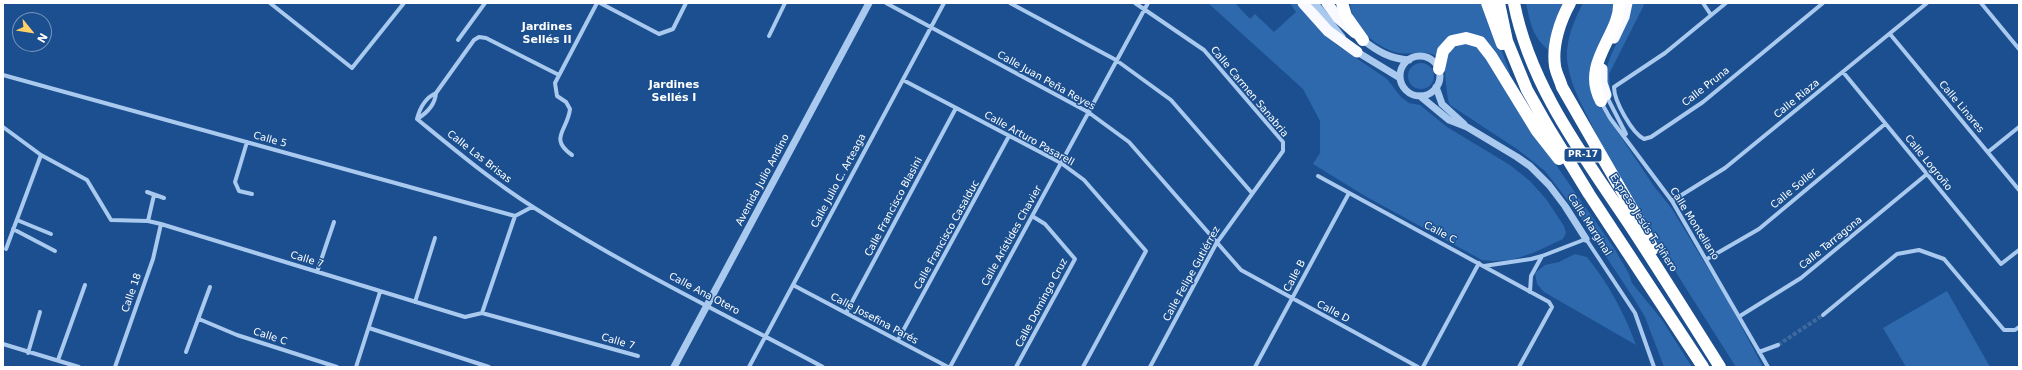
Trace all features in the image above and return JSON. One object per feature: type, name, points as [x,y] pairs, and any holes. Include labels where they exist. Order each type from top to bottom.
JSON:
[{"type":"highway","points":[[1303,3],[1328,31],[1356,52]]},
{"type":"highway","points":[[1327,3],[1338,18],[1363,40]]},
{"type":"highway","points":[[1342,3],[1346,16],[1363,40]]},
{"type":"highway","points":[[1487,3],[1505,53],[1528,90]]},
{"type":"highway","name":"PR-17","points":[[1499,3],[1507,41],[1528,90],[1560,148],[1588,194],[1703,367]]},
{"type":"highway","name":"Expreso Jesús T. Piñero","points":[[1514,3],[1524,48],[1570,135],[1675,295],[1720,367]]},
{"type":"highway","points":[[1570,3],[1560,24],[1556,46],[1555,65],[1562,87],[1578,118],[1640,221],[1675,295]]},
{"type":"highway","points":[[1576,3],[1564,26],[1560,45],[1562,72],[1578,118]]},
{"type":"highway","points":[[1607,94],[1595,76],[1597,62],[1618,15],[1619,3]]},
{"type":"highway","points":[[1607,94],[1602,83],[1603,64],[1624,17],[1627,3]]},
{"type":"highway","points":[[1439,69],[1443,51],[1452,41],[1466,38],[1480,42],[1491,56],[1537,131],[1588,194]]},
{"type":"street","points":[[270,3],[328,51],[352,68],[404,3]]},
{"type":"street","points":[[458,40],[485,3]]},
{"type":"street","points":[[572,155],[564,149],[560,142],[560,133],[570,109],[566,102],[556,93],[555,83],[598,3],[659,34],[673,29],[686,3]]},
{"type":"street","points":[[769,36],[785,3]]},
{"type":"street","name":"Avenida Julio Andino","points":[[674,367],[869,3]]},
{"type":"street","name":"Calle Juan Peña Reyes","points":[[886,3],[1088,112],[1130,142],[1216,244],[1241,270]]},
{"type":"street","name":"Calle Julio C. Arteaga","points":[[749,367],[944,3]]},
{"type":"street","points":[[1010,3],[1116,60],[1171,100],[1252,193]]},
{"type":"street","name":"Calle Carmen Sanabria","points":[[1135,3],[1145,8],[1204,50],[1283,142],[1283,151],[1281,154]]},
{"type":"street","name":"Calle Arístides Chavier","points":[[949,367],[1148,3]]},
{"type":"street","points":[[1315,3],[1356,52],[1400,78]]},
{"type":"street","points":[[1703,3],[1711,15]]},
{"type":"street","points":[[1607,94],[1665,53],[1726,3]]},
{"type":"street","name":"Calle Pruna","points":[[1607,94],[1614,96],[1637,136],[1644,139],[1651,137],[1703,102],[1823,3]]},
{"type":"street","name":"Calle Riaza","points":[[1672,201],[1725,168],[1927,3]]},
{"type":"street","points":[[1981,3],[2019,49]]},
{"type":"street","name":"Calle Linares","points":[[1890,34],[2019,190]]},
{"type":"street","points":[[417,119],[425,114],[435,100],[436,93],[474,40],[479,37],[486,38],[559,75]]},
{"type":"street","points":[[1363,40],[1385,55],[1409,60]]},
{"type":"street","points":[[1417,56],[1425,57],[1433,61],[1439,69],[1440,79],[1436,88],[1429,94],[1420,96],[1408,92],[1403,86],[1400,78],[1403,66],[1409,60],[1417,56]]},
{"type":"street","name":"Calle Logroño","points":[[1843,72],[2001,264],[2019,250]]},
{"type":"street","name":"Calle 5","points":[[3,74],[515,216]]},
{"type":"street","name":"Calle Arturo Pasarell","points":[[903,80],[1061,163],[1084,180],[1146,251],[1083,367]]},
{"type":"street","name":"Calle Marginal","points":[[1436,88],[1440,100],[1445,108],[1467,127],[1530,166],[1549,185],[1635,313],[1654,367]]},
{"type":"street","points":[[417,119],[422,105],[429,96],[436,93]]},
{"type":"street","name":"Calle Montellano","points":[[1607,94],[1610,118],[1672,201],[1740,316],[1768,367]]},
{"type":"street","name":"Calle Montellano","points":[[1607,94],[1630,143]]},
{"type":"street","name":"Calle Marginal","points":[[1420,96],[1449,120],[1467,127]]},
{"type":"street","name":"Calle Francisco Blasini","points":[[846,313],[956,108]]},
{"type":"street","name":"Calle Las Brisas","points":[[417,119],[476,168],[532,207],[578,235]]},
{"type":"street","name":"Calle Soller","points":[[1707,259],[1759,229],[1885,124]]},
{"type":"street","points":[[1988,152],[2019,126]]},
{"type":"street","name":"Calle 7","points":[[3,127],[41,155],[88,180],[111,220],[148,221],[161,224],[465,317],[482,313],[638,356]]},
{"type":"street","name":"Calle Francisco Casalduc","points":[[898,340],[1009,136]]},
{"type":"street","points":[[247,142],[236,182],[239,191],[252,194]]},
{"type":"street","name":"Calle Felipe Gutiérrez","points":[[1150,367],[1216,244],[1281,154]]},
{"type":"street","points":[[6,249],[41,155]]},
{"type":"street","name":"Calle Tarragona","points":[[1740,316],[1801,278],[1927,174]]},
{"type":"street","name":"Calle C","points":[[1318,176],[1549,302],[1552,306],[1519,367]]},
{"type":"street","points":[[147,192],[164,198]]},
{"type":"street","name":"Calle B","points":[[1256,367],[1349,193]]},
{"type":"street","points":[[148,221],[154,194]]},
{"type":"street","points":[[482,313],[515,216],[532,207]]},
{"type":"street","name":"Calle Domingo Cruz","points":[[1016,367],[1075,259],[1045,224],[1032,216]]},
{"type":"street","points":[[17,220],[50,234]]},
{"type":"street","points":[[318,272],[334,222]]},
{"type":"street","name":"Calle 18","points":[[115,367],[153,259],[161,224]]},
{"type":"street","points":[[13,229],[54,251]]},
{"type":"street","name":"Calle Ana Otero","points":[[578,235],[823,367]]},
{"type":"street","points":[[415,302],[436,238]]},
{"type":"street","points":[[1484,266],[1531,259],[1586,239]]},
{"type":"street","points":[[1823,315],[1897,254],[1919,250],[1944,259],[2004,330],[2015,330],[2019,327]]},
{"type":"street","points":[[1530,292],[1531,276],[1542,256]]},
{"type":"street","points":[[1423,367],[1479,264]]},
{"type":"street","name":"Calle D","points":[[1241,270],[1418,367]]},
{"type":"street","points":[[58,360],[85,285]]},
{"type":"street","name":"Calle Josefina Parés","points":[[793,285],[949,367]]},
{"type":"street","points":[[186,352],[210,287]]},
{"type":"street","points":[[356,367],[380,292]]},
{"type":"street","points":[[28,353],[40,312]]},
{"type":"street","name":"Calle C","points":[[199,319],[237,335],[337,367]]},
{"type":"street","points":[[369,328],[489,367]]},
{"type":"street","points":[[3,344],[28,353],[79,367]]},
{"type":"street","points":[[1759,352],[1778,346]]},
{"type":"shaded area","points":[[1208,3],[1235,3],[1250,19],[1255,14],[1274,32],[1296,12],[1290,3],[1299,3],[1324,33],[1337,45],[1387,79],[1401,97],[1409,103],[1420,105],[1447,127],[1510,165],[1530,181],[1546,199],[1564,226],[1566,233],[1563,239],[1533,253],[1511,260],[1482,260],[1365,196],[1313,164],[1320,153],[1320,121],[1303,89]]},
{"type":"shaded area","points":[[1350,3],[1484,3],[1510,73],[1509,75],[1478,38],[1437,51],[1436,56],[1427,53],[1399,53],[1390,50],[1374,41],[1360,28],[1355,20]]},
{"type":"shaded area","points":[[1526,3],[1564,3],[1553,27],[1550,51],[1544,46],[1533,30]]},
{"type":"shaded area","points":[[1583,3],[1617,3],[1603,44],[1599,104],[1653,185],[1672,209],[1729,303],[1763,367],[1736,367],[1646,224],[1584,111],[1570,75],[1567,58],[1570,33]]},
{"type":"shaded area","points":[[1631,3],[1645,3],[1609,74],[1611,99],[1607,89],[1606,70],[1626,21]]},
{"type":"shaded area","points":[[1464,44],[1475,46],[1482,53],[1526,122],[1614,248],[1629,274],[1632,283],[1662,320],[1692,367],[1664,367],[1645,317],[1636,302],[1578,214],[1545,171],[1517,149],[1450,105],[1445,71],[1447,54],[1456,47]]},
{"type":"shaded area","points":[[1421,63],[1430,67],[1434,76],[1430,85],[1421,89],[1412,85],[1408,76],[1412,67]]},
{"type":"shaded area","points":[[1575,254],[1587,257],[1602,277],[1627,322],[1636,345],[1544,292],[1537,284],[1535,273],[1545,265],[1559,262]]},
{"type":"shaded area","points":[[1947,291],[1990,367],[1906,367],[1883,328]]},
{"type":"tunnel","points":[[1778,345],[1823,315]]},
{"type":"district","name":"Jardines Sellés II","points":[[547,33]]},
{"type":"district","name":"Jardines Sellés I","points":[[674,91]]}]
